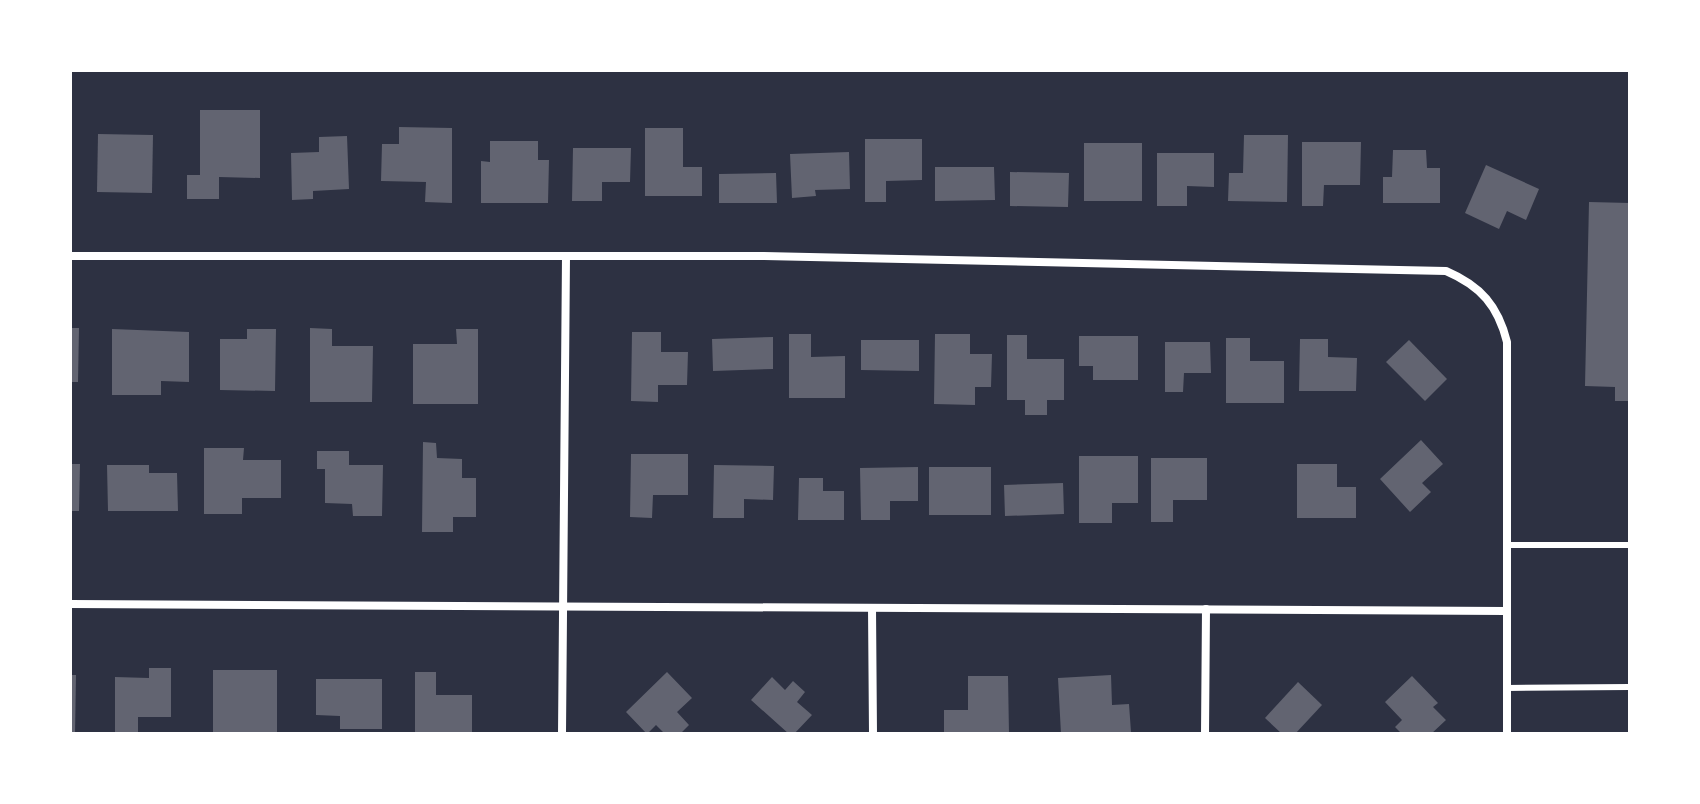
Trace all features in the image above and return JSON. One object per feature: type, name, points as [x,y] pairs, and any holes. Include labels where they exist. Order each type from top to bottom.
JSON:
[{"type":"street","points":[[70,256],[780,256],[1446,271],[1480,290],[1493,305],[1507,342],[1507,734]]},
{"type":"street","points":[[562,734],[566,256]]},
{"type":"street","points":[[70,604],[1506,611]]},
{"type":"street","points":[[872,608],[873,734]]},
{"type":"street","points":[[1205,734],[1206,609]]},
{"type":"lane","points":[[1506,545],[1630,545]]},
{"type":"lane","points":[[1507,688],[1630,687]]},
{"type":"building","points":[[200,110],[260,110],[260,178],[219,177],[219,199],[187,199],[187,175],[200,175]]},
{"type":"building","points":[[399,127],[452,128],[452,203],[425,202],[426,182],[381,181],[382,144],[399,144]]},
{"type":"building","points":[[645,128],[683,128],[683,167],[702,167],[702,196],[645,196]]},
{"type":"building","points":[[98,134],[153,135],[152,193],[97,192]]},
{"type":"building","points":[[1244,135],[1288,135],[1287,202],[1228,201],[1229,173],[1243,173]]},
{"type":"building","points":[[347,136],[349,189],[313,191],[313,199],[292,200],[291,153],[319,152],[319,137]]},
{"type":"building","points":[[865,139],[922,139],[922,180],[886,181],[886,202],[865,202]]},
{"type":"building","points":[[490,141],[538,141],[538,160],[549,160],[548,203],[481,203],[481,161],[490,162]]},
{"type":"building","points":[[1302,142],[1361,142],[1360,185],[1324,185],[1323,206],[1302,206]]},
{"type":"building","points":[[1084,143],[1142,143],[1142,201],[1084,201]]},
{"type":"building","points":[[573,148],[631,148],[630,182],[602,182],[602,201],[572,201]]},
{"type":"building","points":[[1393,150],[1426,150],[1427,168],[1440,168],[1440,203],[1383,203],[1383,177],[1392,177]]},
{"type":"building","points":[[849,152],[850,189],[815,190],[816,196],[792,198],[790,154]]},
{"type":"building","points":[[1157,153],[1214,153],[1214,187],[1187,186],[1187,206],[1157,206]]},
{"type":"building","points":[[1486,165],[1539,189],[1526,220],[1507,211],[1499,229],[1465,213]]},
{"type":"building","points":[[935,167],[994,167],[995,200],[935,201]]},
{"type":"building","points":[[1010,172],[1069,173],[1068,207],[1010,206]]},
{"type":"building","points":[[776,173],[777,203],[719,203],[719,174]]},
{"type":"building","points":[[1589,202],[1630,203],[1630,401],[1615,401],[1615,387],[1585,386]]},
{"type":"building","points":[[70,328],[79,328],[78,382],[70,382]]},
{"type":"building","points":[[310,328],[332,329],[332,346],[373,346],[372,402],[310,402]]},
{"type":"building","points":[[112,329],[189,332],[189,382],[161,381],[161,395],[112,395]]},
{"type":"building","points":[[247,329],[276,329],[275,391],[220,390],[220,339],[247,339]]},
{"type":"building","points":[[456,329],[478,329],[478,404],[413,404],[413,344],[457,344]]},
{"type":"building","points":[[632,332],[661,332],[661,352],[688,352],[687,385],[658,385],[658,402],[631,401]]},
{"type":"building","points":[[789,334],[811,334],[811,357],[845,356],[845,398],[789,398]]},
{"type":"building","points":[[935,334],[970,334],[970,354],[992,354],[991,387],[975,387],[975,405],[934,404]]},
{"type":"building","points":[[1007,335],[1027,335],[1027,359],[1064,359],[1064,400],[1047,400],[1047,415],[1025,415],[1025,400],[1007,400]]},
{"type":"building","points":[[1079,336],[1138,336],[1138,380],[1093,380],[1093,366],[1079,366]]},
{"type":"building","points":[[773,337],[773,369],[713,371],[712,339]]},
{"type":"building","points":[[1226,338],[1250,338],[1250,361],[1284,361],[1284,403],[1226,403]]},
{"type":"building","points":[[1300,339],[1328,339],[1328,357],[1357,358],[1356,391],[1299,391]]},
{"type":"building","points":[[861,340],[919,340],[919,371],[861,370]]},
{"type":"building","points":[[1409,340],[1447,379],[1425,401],[1386,362]]},
{"type":"building","points":[[1165,342],[1210,342],[1211,373],[1184,373],[1183,392],[1165,392]]},
{"type":"building","points":[[1421,440],[1443,464],[1422,483],[1431,492],[1410,512],[1380,479]]},
{"type":"building","points":[[423,442],[436,443],[437,458],[462,459],[462,478],[476,478],[476,517],[453,517],[453,532],[422,532]]},
{"type":"building","points":[[204,448],[244,448],[243,460],[281,460],[281,498],[242,498],[242,514],[204,514]]},
{"type":"building","points":[[317,451],[349,451],[349,465],[383,465],[382,516],[353,516],[352,504],[325,503],[325,469],[317,469]]},
{"type":"building","points":[[631,454],[688,454],[688,495],[653,495],[652,518],[630,517]]},
{"type":"building","points":[[1079,456],[1138,456],[1138,503],[1112,503],[1112,523],[1079,523]]},
{"type":"building","points":[[1151,458],[1207,458],[1207,500],[1173,500],[1173,522],[1151,522]]},
{"type":"building","points":[[70,464],[80,464],[79,511],[70,511]]},
{"type":"building","points":[[1297,464],[1337,464],[1337,487],[1356,487],[1356,518],[1297,518]]},
{"type":"building","points":[[107,465],[149,465],[149,473],[177,473],[178,511],[108,511]]},
{"type":"building","points":[[714,465],[774,466],[773,500],[744,499],[744,518],[713,518]]},
{"type":"building","points":[[918,467],[918,501],[890,501],[890,520],[861,520],[860,468]]},
{"type":"building","points":[[929,467],[991,467],[991,515],[929,515]]},
{"type":"building","points":[[799,478],[823,478],[823,491],[844,491],[844,520],[798,520]]},
{"type":"building","points":[[1063,483],[1064,514],[1005,516],[1004,485]]},
{"type":"building","points":[[149,668],[171,668],[171,717],[138,717],[138,733],[115,733],[115,677],[149,678]]},
{"type":"building","points":[[213,670],[277,670],[277,734],[213,734]]},
{"type":"building","points":[[415,672],[436,672],[436,695],[472,695],[472,734],[415,734]]},
{"type":"building","points":[[667,672],[692,698],[677,712],[689,725],[680,734],[665,734],[656,725],[647,734],[626,712]]},
{"type":"building","points":[[70,675],[76,675],[75,734],[70,734]]},
{"type":"building","points":[[1111,675],[1112,705],[1129,704],[1131,732],[1061,734],[1058,678]]},
{"type":"building","points":[[968,676],[1008,676],[1009,734],[944,734],[944,710],[968,710]]},
{"type":"building","points":[[1412,676],[1438,703],[1433,707],[1446,720],[1431,734],[1402,734],[1395,727],[1402,720],[1385,702]]},
{"type":"building","points":[[772,677],[785,690],[793,681],[805,692],[797,702],[812,715],[794,734],[789,734],[751,700]]},
{"type":"building","points":[[316,679],[382,679],[382,729],[340,729],[340,716],[316,715]]},
{"type":"building","points":[[1298,682],[1322,705],[1295,734],[1282,734],[1265,718]]}]
